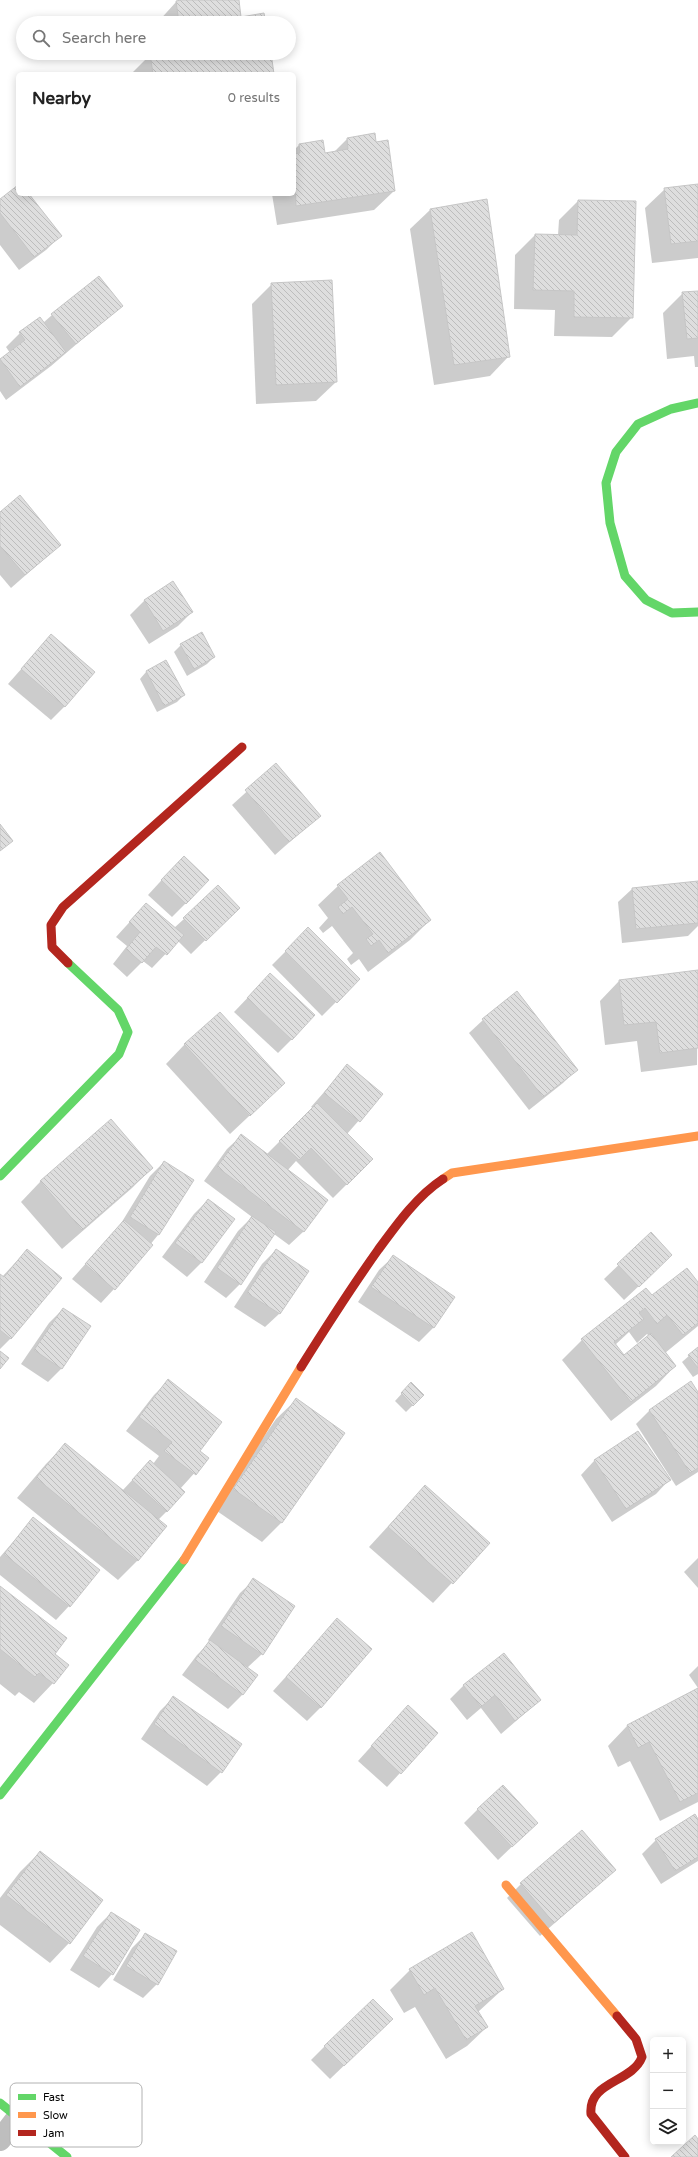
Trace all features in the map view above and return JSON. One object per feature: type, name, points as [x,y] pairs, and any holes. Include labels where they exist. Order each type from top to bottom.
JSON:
[{"type":"street","points":[[698,403],[671,409],[638,424],[616,452],[606,483],[610,523],[625,576],[646,600],[672,613],[698,612]]},
{"type":"street","points":[[0,1176],[118,1054],[128,1032],[118,1010],[52,947],[51,925],[63,907],[242,747]]},
{"type":"street","points":[[0,1795],[178,1570],[340,1303],[396,1227],[429,1188],[452,1173],[698,1136]]},
{"type":"street","points":[[506,1885],[636,2039],[642,2057],[638,2067],[595,2094],[589,2107],[591,2114],[625,2157]]},
{"type":"street","points":[[0,2103],[10,2112]]},
{"type":"street","points":[[0,2140],[10,2127]]},
{"type":"street","points":[[54,2147],[67,2157]]},
{"type":"building","points":[[239,0],[241,16],[178,16],[176,1]]},
{"type":"building","points":[[264,13],[265,16],[247,16]]},
{"type":"building","points":[[151,60],[272,60],[274,72],[153,72]]},
{"type":"building","points":[[375,133],[376,142],[388,140],[395,191],[296,206],[296,154],[300,153],[299,144],[323,140],[325,153],[348,149],[347,138]]},
{"type":"building","points":[[698,184],[698,241],[671,244],[664,188]]},
{"type":"building","points":[[16,187],[16,196],[31,196],[62,236],[34,257],[0,213],[0,199]]},
{"type":"building","points":[[487,199],[510,357],[454,365],[430,209]]},
{"type":"building","points":[[578,200],[636,201],[633,318],[574,317],[574,291],[533,290],[535,234],[577,235]]},
{"type":"building","points":[[99,276],[123,306],[76,344],[51,314]]},
{"type":"building","points":[[332,280],[337,382],[276,385],[271,283]]},
{"type":"building","points":[[698,291],[698,338],[687,339],[682,292]]},
{"type":"building","points":[[40,317],[66,352],[20,387],[0,359],[25,340],[19,332]]},
{"type":"building","points":[[20,495],[61,545],[25,575],[0,546],[0,512]]},
{"type":"building","points":[[173,581],[193,612],[163,631],[144,600]]},
{"type":"building","points":[[202,632],[215,657],[194,669],[180,644]]},
{"type":"building","points":[[51,634],[95,672],[65,707],[21,669]]},
{"type":"building","points":[[166,660],[185,695],[164,706],[146,671]]},
{"type":"building","points":[[276,763],[321,816],[289,842],[245,790]]},
{"type":"building","points":[[0,824],[13,841],[0,851]]},
{"type":"building","points":[[380,852],[431,920],[388,953],[379,940],[371,946],[366,939],[373,934],[352,907],[343,914],[338,907],[348,899],[337,885]]},
{"type":"building","points":[[184,856],[209,880],[186,904],[161,880]]},
{"type":"building","points":[[698,881],[698,923],[636,929],[632,888]]},
{"type":"building","points":[[218,885],[240,908],[206,941],[183,918]]},
{"type":"building","points":[[146,903],[184,935],[167,955],[156,947],[142,963],[126,949],[140,932],[129,922]]},
{"type":"building","points":[[308,927],[360,979],[337,1003],[285,951]]},
{"type":"building","points":[[698,970],[698,1048],[660,1053],[656,1022],[624,1025],[619,980]]},
{"type":"building","points":[[270,973],[315,1015],[292,1040],[247,998]]},
{"type":"building","points":[[517,991],[578,1070],[543,1097],[482,1019]]},
{"type":"building","points":[[220,1012],[285,1083],[250,1116],[184,1044]]},
{"type":"building","points":[[347,1064],[383,1094],[360,1122],[324,1093]]},
{"type":"building","points":[[317,1103],[373,1159],[347,1185],[311,1148],[299,1160],[279,1141]]},
{"type":"building","points":[[111,1119],[153,1168],[82,1230],[40,1181]]},
{"type":"building","points":[[241,1134],[328,1200],[304,1232],[217,1167]]},
{"type":"building","points":[[164,1161],[194,1180],[159,1235],[130,1217]]},
{"type":"building","points":[[208,1199],[235,1219],[202,1263],[175,1243]]},
{"type":"building","points":[[252,1216],[276,1232],[241,1285],[217,1268]]},
{"type":"building","points":[[124,1220],[153,1245],[115,1290],[85,1264]]},
{"type":"building","points":[[651,1232],[672,1255],[639,1287],[617,1264]]},
{"type":"building","points":[[27,1249],[62,1278],[11,1339],[0,1330],[0,1274],[4,1277]]},
{"type":"building","points":[[276,1249],[309,1271],[280,1314],[247,1293]]},
{"type":"building","points":[[393,1255],[455,1297],[434,1328],[371,1287]]},
{"type":"building","points":[[687,1268],[698,1282],[698,1323],[683,1335],[667,1315],[657,1324],[645,1308],[639,1313],[644,1319],[614,1342],[624,1355],[651,1333],[676,1366],[631,1402],[581,1339],[646,1288],[652,1295]]},
{"type":"building","points":[[63,1308],[91,1326],[62,1369],[34,1350]]},
{"type":"building","points":[[698,1347],[698,1368],[688,1355]]},
{"type":"building","points":[[0,1351],[9,1358],[0,1369]]},
{"type":"building","points":[[168,1379],[222,1422],[200,1451],[209,1458],[196,1475],[164,1451],[172,1442],[139,1417]]},
{"type":"building","points":[[691,1381],[698,1392],[698,1468],[690,1473],[649,1410]]},
{"type":"building","points":[[411,1382],[424,1395],[413,1406],[401,1393]]},
{"type":"building","points":[[296,1398],[345,1433],[282,1523],[233,1489]]},
{"type":"building","points":[[638,1431],[671,1480],[626,1509],[594,1460]]},
{"type":"building","points":[[65,1443],[167,1526],[138,1561],[36,1478]]},
{"type":"building","points":[[150,1460],[185,1492],[167,1512],[132,1480]]},
{"type":"building","points":[[425,1485],[490,1543],[453,1584],[388,1527]]},
{"type":"building","points":[[33,1517],[100,1570],[70,1607],[4,1554]]},
{"type":"building","points":[[253,1578],[295,1606],[263,1655],[221,1626]]},
{"type":"building","points":[[0,1586],[67,1638],[55,1654],[69,1665],[54,1684],[39,1673],[35,1677],[0,1649]]},
{"type":"building","points":[[337,1618],[372,1649],[321,1708],[286,1677]]},
{"type":"building","points":[[210,1640],[258,1675],[243,1695],[195,1660]]},
{"type":"building","points":[[504,1653],[541,1700],[515,1721],[495,1695],[481,1707],[463,1685]]},
{"type":"building","points":[[698,1688],[698,1793],[680,1802],[649,1742],[638,1748],[627,1725]]},
{"type":"building","points":[[173,1696],[242,1744],[222,1773],[154,1724]]},
{"type":"building","points":[[408,1705],[438,1733],[401,1774],[371,1746]]},
{"type":"building","points":[[503,1785],[538,1823],[512,1847],[477,1809]]},
{"type":"building","points":[[695,1814],[698,1819],[698,1857],[675,1871],[655,1839]]},
{"type":"building","points":[[582,1830],[616,1870],[554,1923],[520,1883]]},
{"type":"building","points":[[40,1851],[103,1900],[70,1944],[6,1895]]},
{"type":"building","points":[[111,1912],[140,1930],[113,1975],[83,1956]]},
{"type":"building","points":[[472,1932],[504,1989],[475,2006],[488,2027],[466,2040],[435,1988],[424,1995],[409,1969]]},
{"type":"building","points":[[145,1933],[177,1951],[158,1985],[126,1966]]},
{"type":"building","points":[[373,1999],[393,2019],[344,2066],[324,2046]]},
{"type":"building","points":[[695,2135],[698,2139],[698,2157],[671,2157],[686,2145]]},
{"type":"traffic: fast","points":[[698,403],[671,409],[638,424],[616,452],[606,483],[610,523],[625,576],[646,600],[672,613],[698,612]]},
{"type":"traffic: fast","points":[[0,1176],[119,1054],[128,1032],[118,1010],[68,963]]},
{"type":"traffic: fast","points":[[0,1795],[184,1560]]},
{"type":"traffic: fast","points":[[0,2103],[10,2111]]},
{"type":"traffic: fast","points":[[55,2147],[67,2157]]},
{"type":"traffic: slow","points":[[443,1179],[452,1173],[698,1136]]},
{"type":"traffic: slow","points":[[184,1560],[301,1367]]},
{"type":"traffic: slow","points":[[506,1885],[617,2016]]},
{"type":"traffic: jam","points":[[68,963],[52,947],[51,925],[63,907],[242,747]]},
{"type":"traffic: jam","points":[[301,1367],[348,1293],[393,1230],[416,1202],[443,1179]]},
{"type":"traffic: jam","points":[[617,2016],[636,2039],[642,2057],[637,2066],[603,2088],[596,2095],[592,2103],[591,2114],[625,2157]]}]
